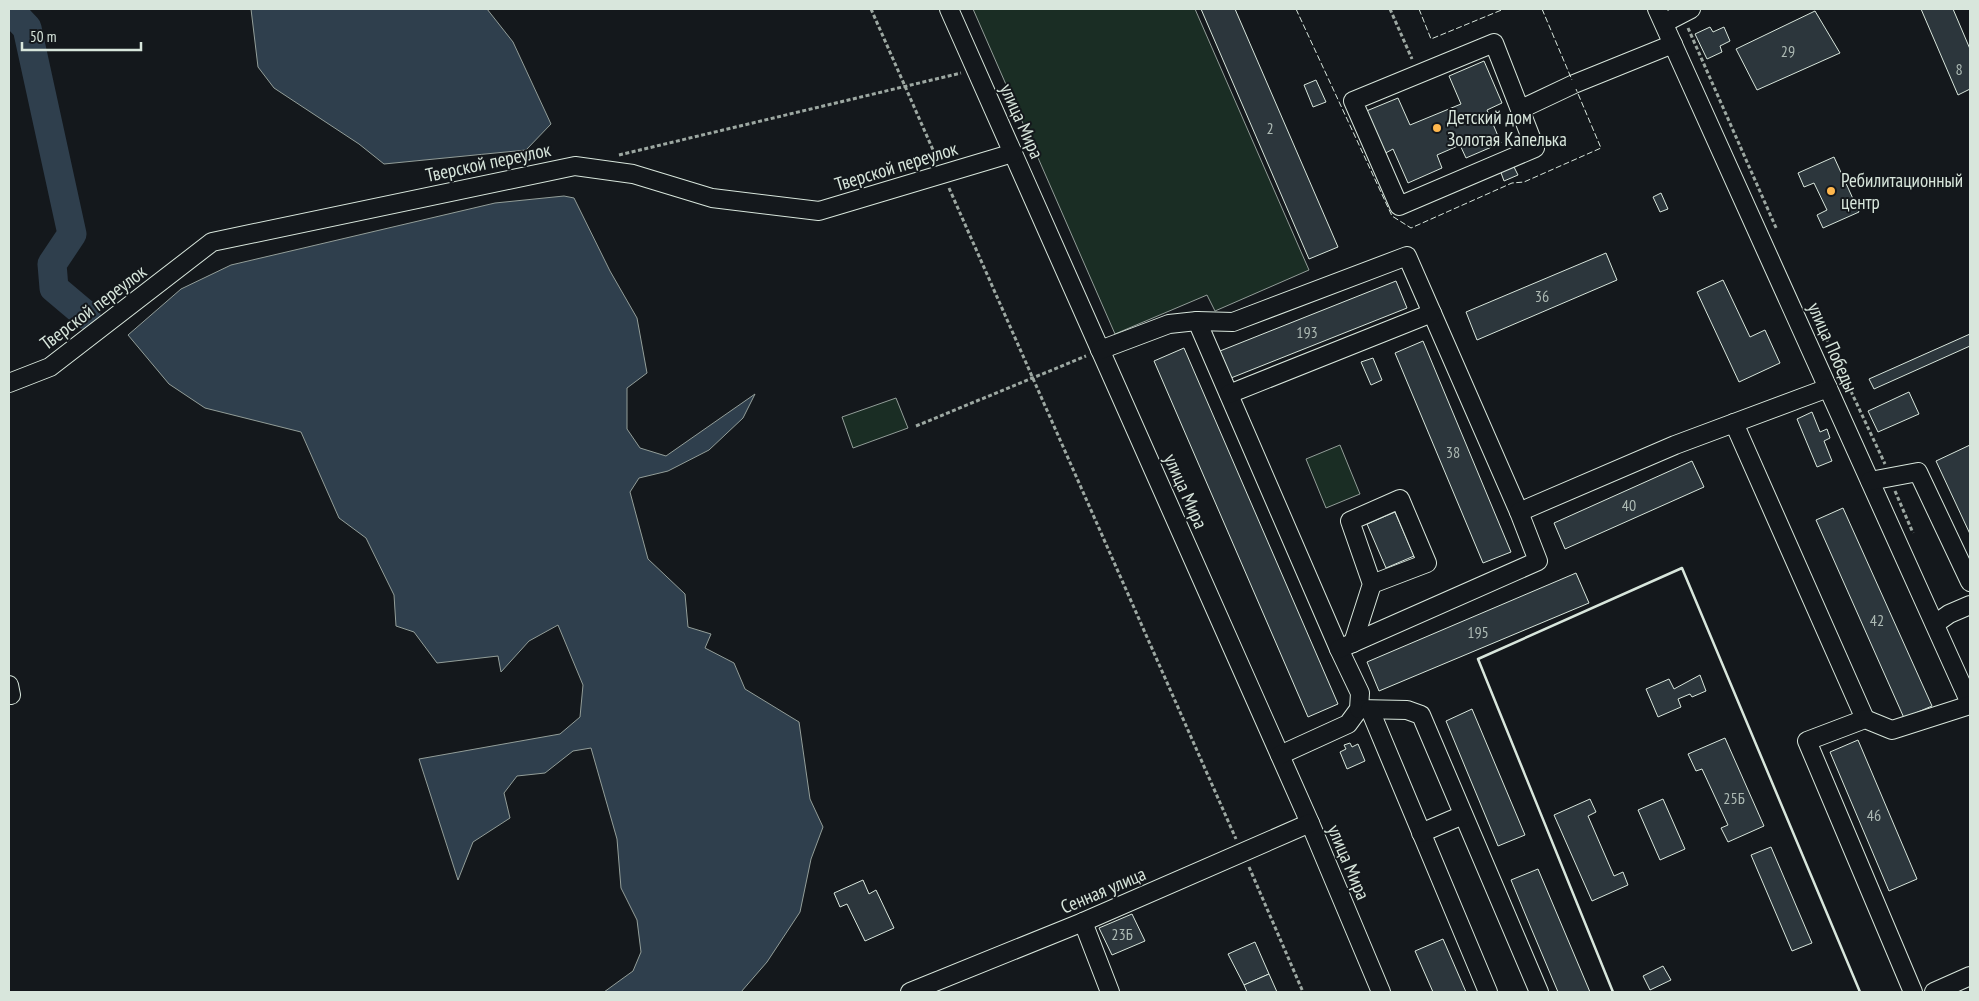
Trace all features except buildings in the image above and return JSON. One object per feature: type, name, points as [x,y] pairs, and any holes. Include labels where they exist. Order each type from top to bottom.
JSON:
[{"type":"street","name":"улица Мира","points":[[949,9],[1310,823],[1381,992]]},
{"type":"street","points":[[1660,16],[1686,11]]},
{"type":"street","name":"улица Победы","points":[[1660,16],[1970,704]]},
{"type":"street","points":[[1494,42],[1521,109],[1535,148],[1399,206],[1353,101],[1494,42]]},
{"type":"street","points":[[1521,109],[1574,84],[1674,44]]},
{"type":"street","name":"Тверской переулок","points":[[9,383],[50,367],[212,242],[575,166],[633,174],[712,198],[819,211],[1013,153]]},
{"type":"street","points":[[1100,350],[1169,324],[1197,321],[1233,322],[1407,256],[1519,512],[1538,561],[1346,646]]},
{"type":"street","points":[[1229,394],[1432,314]]},
{"type":"street","points":[[1197,321],[1346,646],[1364,710],[1421,833],[1488,992]]},
{"type":"street","points":[[1519,512],[1675,445],[1828,388]]},
{"type":"street","points":[[1734,423],[1865,719]]},
{"type":"street","points":[[1870,481],[1918,472],[1970,582]]},
{"type":"street","points":[[1346,646],[1372,584],[1350,521],[1400,499],[1427,563],[1372,584]]},
{"type":"street","points":[[1935,624],[1949,614],[1970,605]]},
{"type":"street","points":[[1913,992],[1807,741],[1865,719],[1892,730],[1970,704]]},
{"type":"street","points":[[1280,756],[1348,724],[1364,710],[1407,710],[1421,715],[1539,992]]},
{"type":"street","points":[[1421,833],[1464,815]]},
{"type":"street","name":"Сенная улица","points":[[910,992],[1083,922],[1310,823]]},
{"type":"street","points":[[1083,922],[1110,992]]},
{"type":"street","points":[[1934,992],[1970,976]]},
{"type":"path","points":[[871,9],[1303,992]]},
{"type":"path","points":[[1390,9],[1419,74]]},
{"type":"path","points":[[1686,11],[1778,232]]},
{"type":"path","points":[[614,156],[976,70]]},
{"type":"path","points":[[1822,332],[1882,457],[1917,541]]},
{"type":"path","points":[[916,426],[1034,379],[1100,350]]},
{"type":"green space","points":[[973,9],[1195,9],[1309,270],[1215,311],[1207,295],[1115,334]]},
{"type":"green space","points":[[896,398],[908,428],[853,448],[842,417]]},
{"type":"green space","points":[[1340,445],[1360,494],[1326,508],[1306,459]]},
{"type":"water","points":[[251,9],[487,9],[513,42],[551,124],[526,150],[384,164],[359,144],[274,88],[258,67]]},
{"type":"water","points":[[564,196],[574,198],[610,271],[637,318],[647,373],[627,388],[627,429],[640,448],[666,456],[755,394],[743,418],[709,450],[668,471],[639,478],[630,492],[648,559],[685,594],[688,627],[711,634],[705,648],[734,663],[745,689],[799,722],[810,799],[823,827],[811,859],[800,912],[767,962],[741,992],[604,992],[633,971],[641,952],[637,920],[621,888],[617,839],[591,748],[573,751],[545,773],[517,776],[504,793],[510,818],[473,842],[458,880],[419,759],[560,734],[580,717],[583,685],[558,625],[529,641],[501,672],[498,656],[437,663],[414,632],[396,626],[394,595],[366,538],[339,518],[301,432],[205,408],[169,384],[128,335],[181,289],[231,265],[495,203]]},
{"type":"waterway","points":[[9,9],[27,28],[72,234],[52,264],[54,288],[86,315]]},
{"type":"fence","points":[[1296,9],[1392,216],[1411,228],[1512,183],[1524,182],[1601,148],[1576,89]]},
{"type":"fence","points":[[1419,9],[1431,39],[1504,9]]},
{"type":"fence","points":[[1542,9],[1572,80]]},
{"type":"wall","points":[[1613,992],[1478,659],[1682,568],[1860,992]]},
{"type":"place","name":"Детский дом Золотая Капелька","points":[[1437,128]]},
{"type":"place","name":"Ребилитационный центр","points":[[1831,191]]}]
